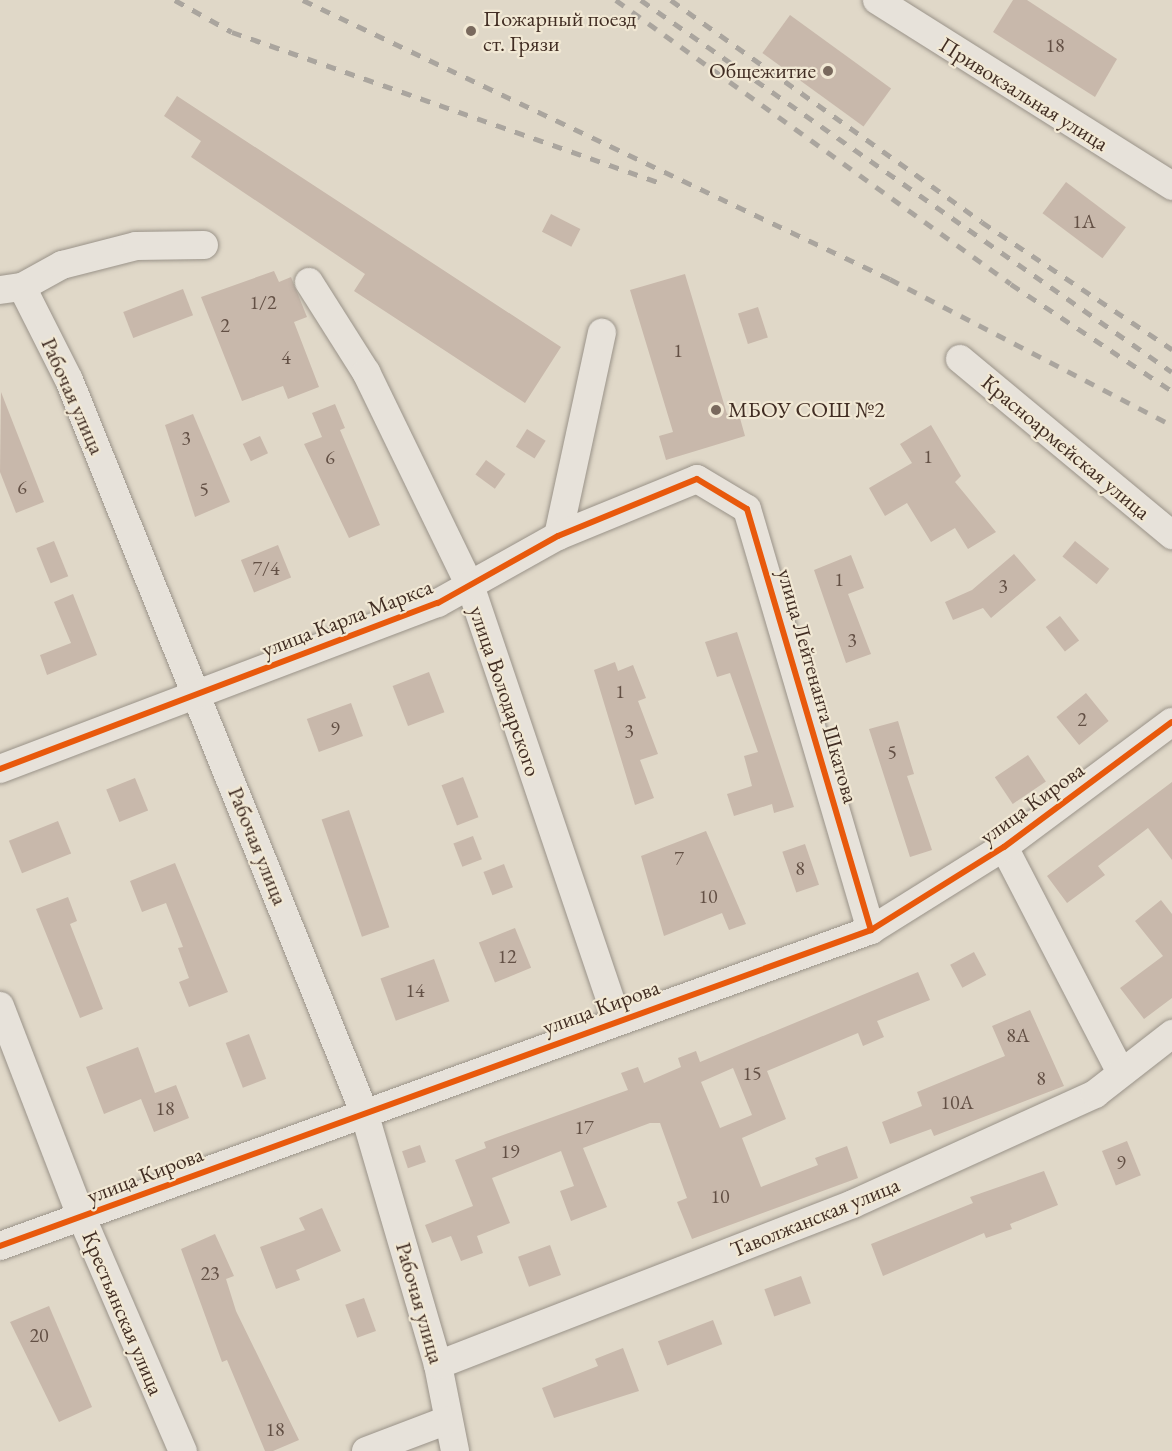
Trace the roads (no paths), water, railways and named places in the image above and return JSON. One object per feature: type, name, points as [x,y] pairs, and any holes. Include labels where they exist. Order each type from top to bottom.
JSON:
[{"type":"street","name":"Привокзальная улица","points":[[877,0],[1172,186]]},
{"type":"street","points":[[11,289],[62,265],[136,246],[204,245]]},
{"type":"street","name":"улица Володарского","points":[[309,282],[366,372],[471,588],[617,1020]]},
{"type":"street","name":"Рабочая улица","points":[[11,289],[69,380],[364,1112],[438,1365],[446,1421],[455,1451]]},
{"type":"street","points":[[558,536],[602,333]]},
{"type":"street","name":"Красноармейская улица","points":[[960,359],[1172,535]]},
{"type":"street","name":"улица Карла Маркса","points":[[0,769],[471,588],[558,536],[697,479]]},
{"type":"street","name":"улица Лейтенанта Шкатова","points":[[697,479],[747,509],[871,930]]},
{"type":"street","name":"улица Кирова","points":[[0,1246],[82,1218],[617,1020],[871,930],[1004,847],[1172,722]]},
{"type":"street","points":[[1004,847],[1121,1073]]},
{"type":"street","name":"Крестьянская улица","points":[[0,1006],[82,1218],[183,1451]]},
{"type":"street","name":"Таволжанская улица","points":[[438,1365],[853,1204],[1095,1094],[1172,1034]]},
{"type":"street","points":[[366,1451],[446,1421]]},
{"type":"railway","points":[[175,0],[232,32],[663,184]]},
{"type":"railway","points":[[303,0],[890,279],[1172,425]]},
{"type":"railway","points":[[616,0],[1011,284],[1172,391]]},
{"type":"railway","points":[[641,0],[1172,372]]},
{"type":"railway","points":[[671,0],[982,222],[1172,349]]},
{"type":"place","name":"Пожарный поезд ст. Грязи","points":[[471,31]]},
{"type":"place","name":"Общежитие","points":[[828,71]]},
{"type":"place","name":"МБОУ СОШ №2","points":[[716,410]]}]
